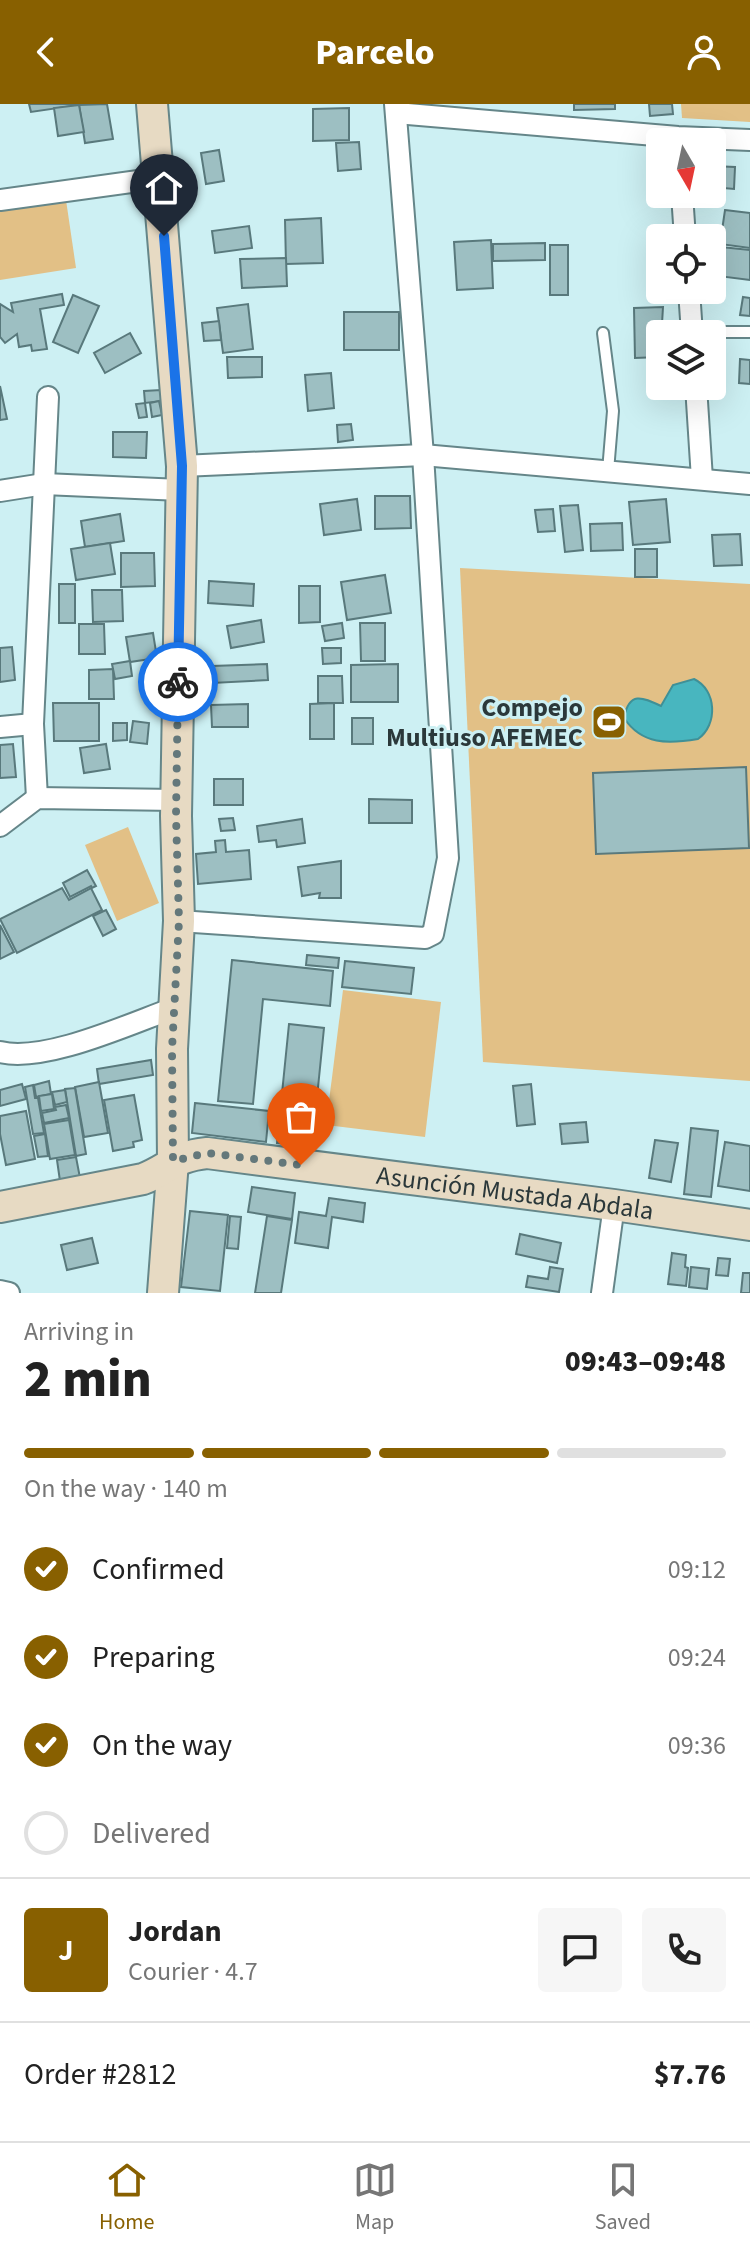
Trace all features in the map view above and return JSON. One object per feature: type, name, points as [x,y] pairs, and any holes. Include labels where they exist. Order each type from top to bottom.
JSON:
[{"type":"street","points":[[152,104],[182,478],[176,800],[179,921],[172,1049],[173,1161],[163,1293]]},
{"type":"street","points":[[179,921],[425,938],[433,934],[448,858],[423,455],[396,109],[646,136]]},
{"type":"street","points":[[726,140],[750,140]]},
{"type":"street","points":[[0,200],[160,178]]},
{"type":"street","points":[[37,798],[33,724],[48,397]]},
{"type":"street","points":[[697,400],[702,479]]},
{"type":"street","points":[[0,491],[44,484],[182,478],[423,455],[750,484]]},
{"type":"street","points":[[0,727],[33,724]]},
{"type":"street","points":[[0,826],[37,798],[176,800]]},
{"type":"street","points":[[0,1052],[12,1055],[56,1048],[174,1008]]},
{"type":"street","name":"Asunción Mustada Abdala","points":[[0,1207],[143,1179],[173,1161],[207,1153],[750,1225]]},
{"type":"street","points":[[602,1293],[614,1205]]},
{"type":"street","points":[[0,1291],[9,1293]]},
{"type":"lane","points":[[726,332],[750,332]]},
{"type":"lane","points":[[603,333],[613,411],[608,471]]},
{"type":"shaded area","points":[[681,104],[750,104],[750,122],[682,118]]},
{"type":"shaded area","points":[[66,200],[76,268],[0,280],[0,211]]},
{"type":"shaded area","name":"Compejo Multiuso AFEMEC","points":[[460,568],[750,584],[750,1081],[483,1062]]},
{"type":"shaded area","points":[[128,827],[159,903],[117,921],[85,845]]},
{"type":"shaded area","points":[[343,990],[441,1002],[425,1137],[326,1125]]},
{"type":"water","points":[[694,679],[707,691],[712,708],[709,725],[698,739],[666,742],[647,738],[624,718],[633,700],[642,699],[661,706],[673,685]]},
{"type":"building","points":[[29,104],[79,104],[79,105],[31,112]]},
{"type":"building","points":[[107,104],[113,139],[85,143],[79,105]]},
{"type":"building","points":[[574,104],[615,104],[615,109],[574,110]]},
{"type":"building","points":[[649,104],[672,104],[673,114],[650,116]]},
{"type":"building","points":[[79,105],[84,132],[58,136],[54,108]]},
{"type":"building","points":[[349,108],[349,140],[313,141],[313,109]]},
{"type":"building","points":[[359,142],[361,169],[338,171],[336,143]]},
{"type":"building","points":[[219,150],[224,181],[206,184],[201,153]]},
{"type":"building","points":[[726,167],[735,167],[734,189],[726,188]]},
{"type":"building","points":[[725,210],[750,213],[750,248],[726,245],[726,224],[723,224]]},
{"type":"building","points":[[321,218],[323,263],[286,264],[285,220]]},
{"type":"building","points":[[249,226],[252,248],[215,253],[212,231]]},
{"type":"building","points":[[491,240],[493,288],[457,290],[454,242]]},
{"type":"building","points":[[545,243],[545,260],[493,261],[493,244]]},
{"type":"building","points":[[550,245],[568,245],[568,295],[550,295]]},
{"type":"building","points":[[726,248],[750,250],[750,280],[726,277]]},
{"type":"building","points":[[286,258],[287,286],[242,288],[240,259]]},
{"type":"building","points":[[62,294],[64,305],[40,309],[47,349],[32,351],[31,345],[19,347],[17,334],[5,343],[0,337],[0,304],[13,312],[11,303]]},
{"type":"building","points":[[73,295],[99,306],[78,353],[53,342]]},
{"type":"building","points":[[743,297],[750,298],[750,316],[740,315]]},
{"type":"building","points":[[248,304],[253,349],[223,353],[217,308]]},
{"type":"building","points":[[663,307],[662,320],[646,320],[646,358],[635,358],[634,308]]},
{"type":"building","points":[[344,312],[399,312],[399,350],[344,350]]},
{"type":"building","points":[[219,321],[221,340],[204,341],[202,323]]},
{"type":"building","points":[[130,333],[141,353],[105,373],[94,353]]},
{"type":"building","points":[[227,357],[262,357],[262,377],[228,378]]},
{"type":"building","points":[[740,359],[750,360],[750,384],[739,383]]},
{"type":"building","points":[[331,373],[334,408],[308,411],[305,375]]},
{"type":"building","points":[[0,386],[7,419],[0,420]]},
{"type":"building","points":[[161,390],[162,401],[145,403],[144,391]]},
{"type":"building","points":[[159,401],[162,415],[152,417],[150,403]]},
{"type":"building","points":[[145,403],[147,417],[139,418],[136,404]]},
{"type":"building","points":[[351,424],[353,440],[338,442],[337,425]]},
{"type":"building","points":[[113,432],[147,432],[146,458],[113,457]]},
{"type":"building","points":[[375,496],[410,496],[411,528],[375,529]]},
{"type":"building","points":[[357,499],[361,530],[324,535],[320,504]]},
{"type":"building","points":[[666,499],[670,542],[633,545],[629,502]]},
{"type":"building","points":[[578,505],[583,550],[565,552],[560,506]]},
{"type":"building","points":[[553,509],[555,531],[538,532],[535,510]]},
{"type":"building","points":[[120,514],[124,541],[85,547],[81,521]]},
{"type":"building","points":[[622,523],[623,550],[591,551],[590,524]]},
{"type":"building","points":[[740,534],[742,565],[714,566],[712,535]]},
{"type":"building","points":[[110,543],[115,574],[76,580],[71,549]]},
{"type":"building","points":[[635,549],[657,549],[657,577],[635,577]]},
{"type":"building","points":[[121,553],[154,553],[155,586],[121,587]]},
{"type":"building","points":[[385,575],[391,613],[347,620],[341,582]]},
{"type":"building","points":[[209,581],[254,584],[253,606],[208,603]]},
{"type":"building","points":[[59,584],[75,584],[75,623],[59,623]]},
{"type":"building","points":[[299,586],[320,586],[320,622],[299,623]]},
{"type":"building","points":[[92,590],[122,590],[123,621],[93,622]]},
{"type":"building","points":[[261,620],[264,642],[231,648],[227,626]]},
{"type":"building","points":[[342,623],[344,638],[325,641],[322,626]]},
{"type":"building","points":[[360,623],[385,623],[385,661],[361,661]]},
{"type":"building","points":[[79,624],[104,624],[105,654],[79,654]]},
{"type":"building","points":[[153,633],[157,658],[130,662],[126,637]]},
{"type":"building","points":[[12,647],[15,680],[0,682],[0,648]]},
{"type":"building","points":[[322,648],[341,648],[341,663],[323,664]]},
{"type":"building","points":[[130,661],[132,676],[115,679],[112,664]]},
{"type":"building","points":[[267,664],[268,680],[212,683],[212,666]]},
{"type":"building","points":[[398,664],[398,702],[351,702],[351,665]]},
{"type":"building","points":[[113,669],[114,699],[89,699],[89,670]]},
{"type":"building","points":[[318,676],[342,676],[343,703],[318,703]]},
{"type":"building","points":[[53,703],[99,703],[99,741],[54,741]]},
{"type":"building","points":[[334,703],[334,739],[310,739],[310,704]]},
{"type":"building","points":[[248,704],[248,727],[212,727],[211,705]]},
{"type":"building","points":[[352,718],[373,718],[373,744],[352,744]]},
{"type":"building","points":[[133,721],[149,723],[147,744],[130,742]]},
{"type":"building","points":[[113,723],[127,723],[127,740],[113,741]]},
{"type":"building","points":[[13,744],[16,777],[0,778],[0,745]]},
{"type":"building","points":[[106,744],[110,769],[84,773],[80,748]]},
{"type":"building","points":[[746,767],[749,848],[596,854],[593,773]]},
{"type":"building","points":[[214,779],[243,779],[243,805],[214,805]]},
{"type":"building","points":[[369,799],[412,800],[412,823],[369,823]]},
{"type":"building","points":[[233,818],[235,830],[221,831],[219,819]]},
{"type":"building","points":[[302,819],[305,843],[277,847],[276,840],[259,842],[257,826]]},
{"type":"building","points":[[225,840],[226,852],[249,850],[251,879],[198,884],[196,854],[216,852],[215,841]]},
{"type":"building","points":[[341,861],[341,898],[319,898],[320,893],[302,896],[298,867]]},
{"type":"building","points":[[87,870],[96,886],[70,897],[63,883]]},
{"type":"building","points":[[62,888],[69,900],[91,888],[102,910],[17,953],[0,919]]},
{"type":"building","points":[[106,910],[116,929],[103,936],[93,916]]},
{"type":"building","points":[[0,925],[14,952],[0,959]]},
{"type":"building","points":[[307,955],[339,958],[338,968],[306,965]]},
{"type":"building","points":[[232,960],[333,971],[330,1006],[263,999],[253,1104],[218,1101]]},
{"type":"building","points":[[345,961],[414,968],[411,994],[342,987]]},
{"type":"building","points":[[289,1024],[324,1028],[312,1147],[277,1143]]},
{"type":"building","points":[[151,1060],[153,1075],[99,1084],[97,1069]]},
{"type":"building","points":[[49,1081],[51,1094],[36,1097],[34,1085]]},
{"type":"building","points":[[99,1082],[108,1133],[84,1137],[75,1087]]},
{"type":"building","points":[[22,1084],[26,1099],[0,1106],[0,1090]]},
{"type":"building","points":[[531,1084],[535,1124],[517,1126],[513,1086]]},
{"type":"building","points":[[33,1085],[44,1133],[33,1134],[25,1087]]},
{"type":"building","points":[[75,1088],[86,1154],[76,1156],[65,1089]]},
{"type":"building","points":[[65,1090],[67,1102],[55,1105],[52,1092]]},
{"type":"building","points":[[52,1094],[54,1109],[41,1111],[39,1096]]},
{"type":"building","points":[[134,1095],[142,1140],[133,1142],[134,1147],[113,1151],[104,1100]]},
{"type":"building","points":[[195,1103],[269,1111],[266,1142],[192,1133]]},
{"type":"building","points":[[66,1105],[69,1118],[44,1123],[42,1113]]},
{"type":"building","points":[[26,1111],[35,1159],[6,1165],[0,1116]]},
{"type":"building","points":[[69,1120],[75,1155],[50,1159],[44,1124]]},
{"type":"building","points":[[586,1122],[588,1142],[562,1144],[560,1124]]},
{"type":"building","points":[[691,1128],[718,1131],[711,1197],[684,1194]]},
{"type":"building","points":[[45,1134],[48,1156],[38,1157],[34,1136]]},
{"type":"building","points":[[655,1140],[678,1143],[671,1182],[649,1178]]},
{"type":"building","points":[[725,1142],[750,1146],[750,1191],[718,1186]]},
{"type":"building","points":[[76,1157],[80,1178],[60,1181],[57,1160]]},
{"type":"building","points":[[252,1187],[295,1193],[292,1219],[248,1212]]},
{"type":"building","points":[[329,1198],[365,1203],[363,1222],[332,1217],[328,1248],[295,1243],[299,1212],[326,1216]]},
{"type":"building","points":[[190,1211],[228,1215],[220,1291],[181,1287]]},
{"type":"building","points":[[230,1216],[241,1217],[238,1249],[227,1248]]},
{"type":"building","points":[[267,1216],[292,1220],[281,1293],[255,1293]]},
{"type":"building","points":[[520,1234],[561,1243],[557,1263],[516,1254]]},
{"type":"building","points":[[92,1238],[98,1263],[67,1270],[61,1245]]},
{"type":"building","points":[[672,1253],[686,1255],[686,1286],[668,1284]]},
{"type":"building","points":[[718,1258],[730,1259],[728,1276],[716,1275]]},
{"type":"building","points":[[550,1267],[563,1269],[559,1292],[526,1287],[528,1276],[548,1279]]},
{"type":"building","points":[[691,1267],[709,1269],[707,1289],[689,1287]]},
{"type":"building","points":[[743,1273],[750,1273],[750,1293],[741,1293]]},
{"type":"way so far","points":[[178,682],[176,816],[179,921],[172,1049],[173,1161],[207,1153],[301,1165]]},
{"type":"place","name":"Compejo Multiuso AFEMEC","points":[[609,722]]},
{"type":"route","points":[[164,236],[182,466],[178,682]]}]
